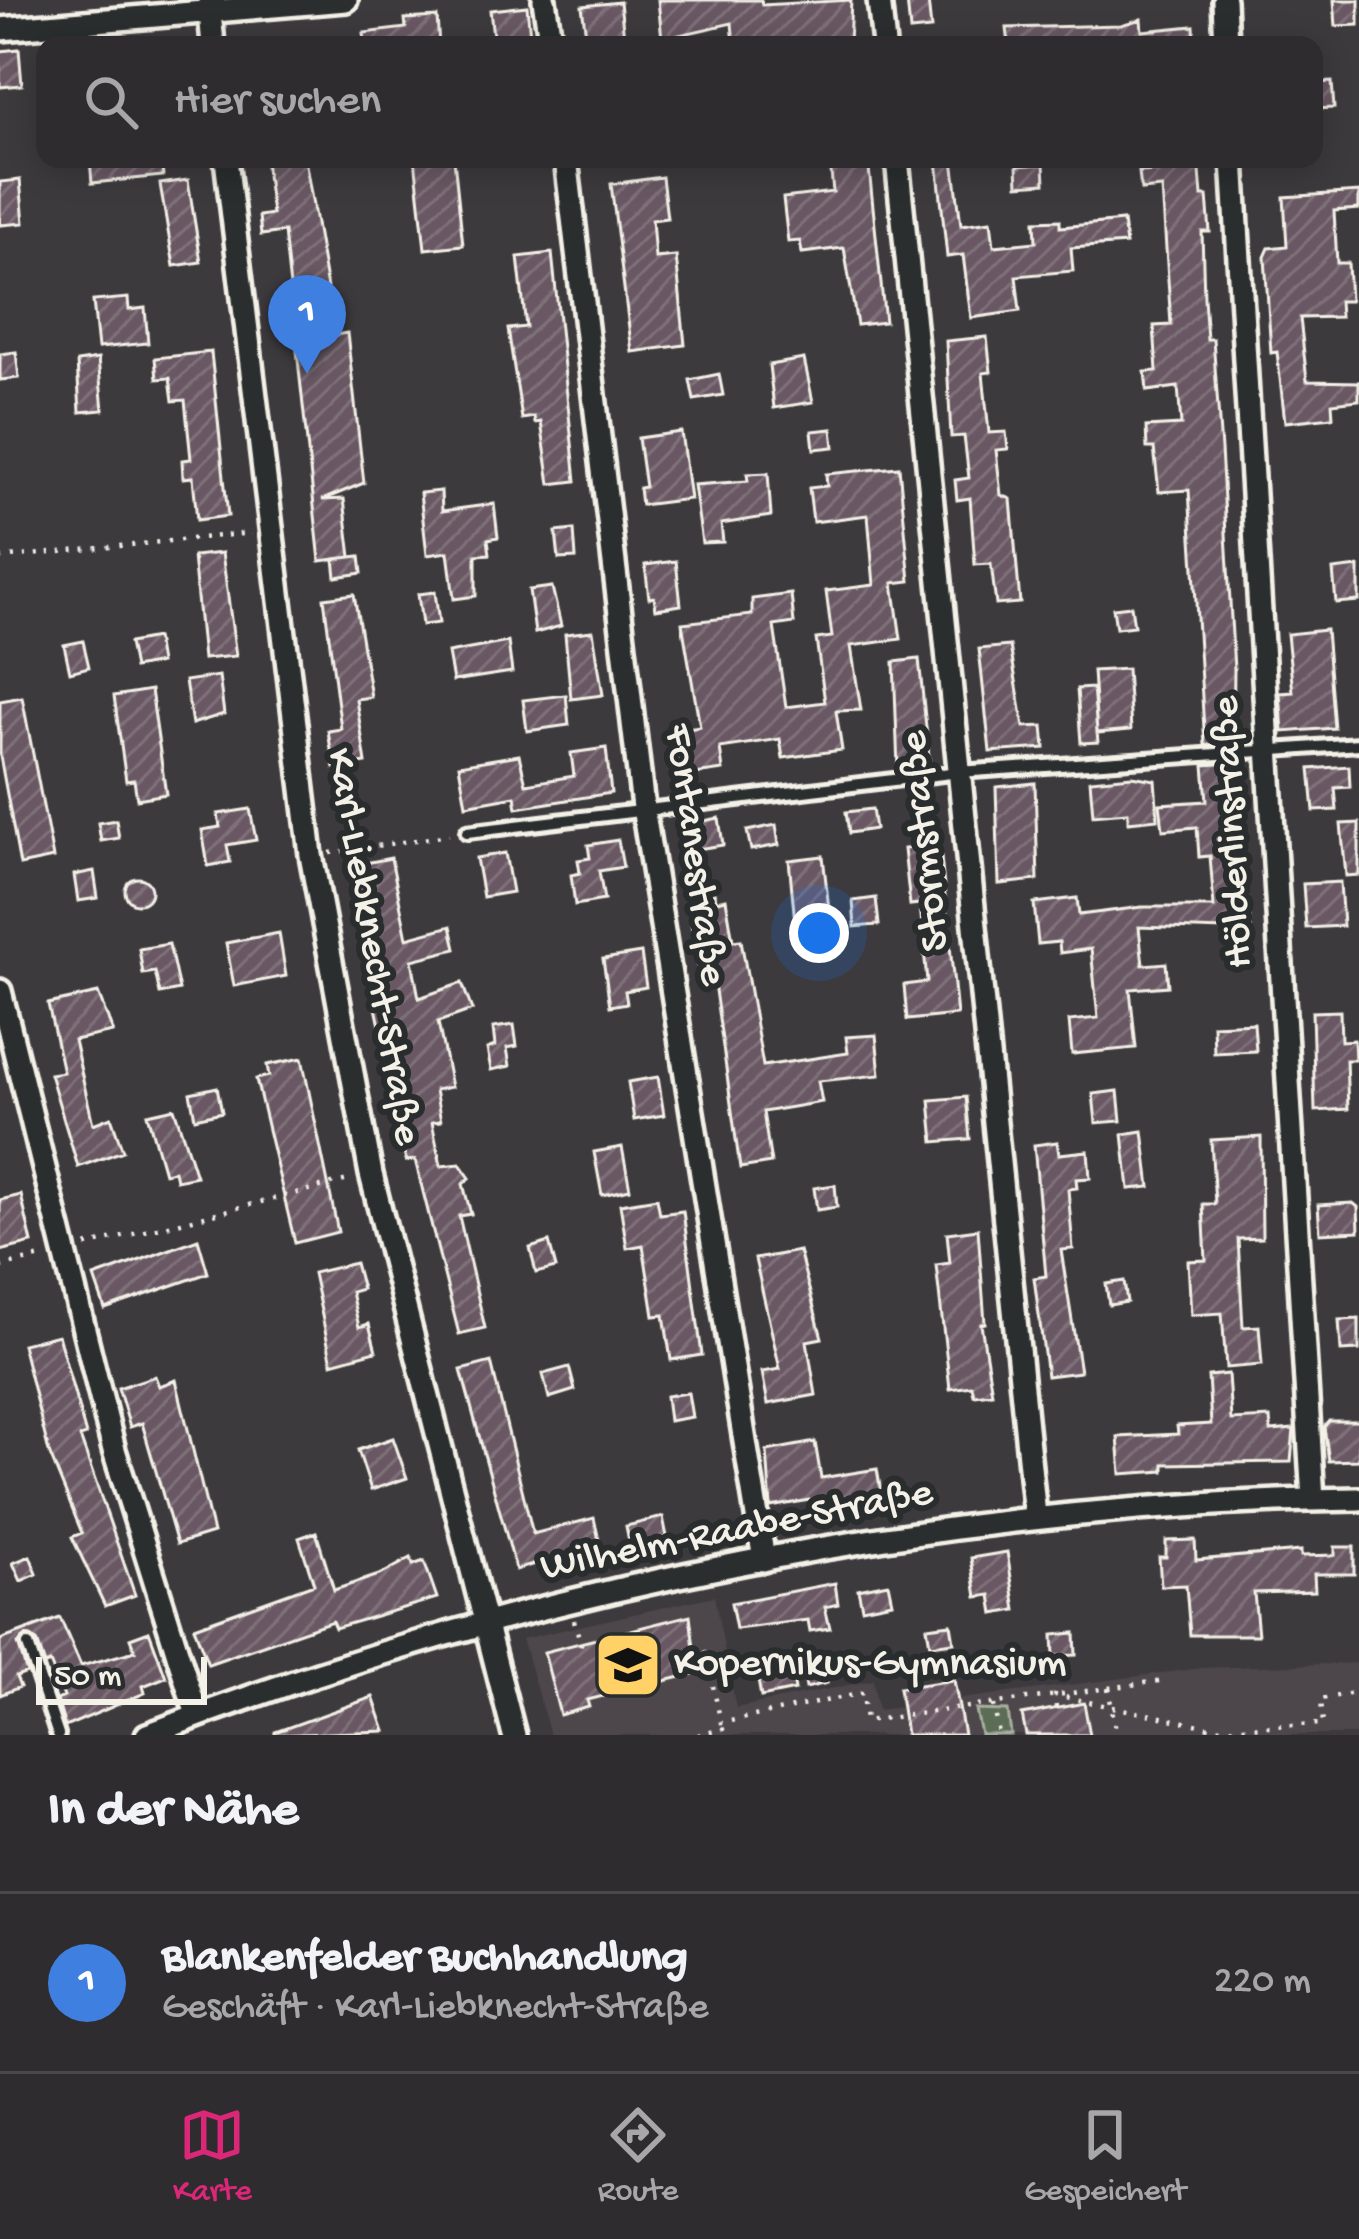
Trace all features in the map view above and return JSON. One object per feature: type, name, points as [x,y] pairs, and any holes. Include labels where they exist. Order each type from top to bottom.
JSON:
[{"type":"street","points":[[0,29],[209,6],[346,0]]},
{"type":"street","points":[[544,0],[549,36]]},
{"type":"street","points":[[879,0],[883,36]]},
{"type":"street","points":[[1224,0],[1226,36]]},
{"type":"street","points":[[209,6],[212,36]]},
{"type":"street","name":"Karl-Liebknecht-Straße","points":[[227,168],[311,855],[371,1174],[514,1735]]},
{"type":"street","name":"Fontanestraße","points":[[567,168],[643,806],[764,1560]]},
{"type":"street","name":"Stormstraße","points":[[898,168],[1035,1516]]},
{"type":"street","name":"Hölderlinstraße","points":[[1234,168],[1313,1500]]},
{"type":"street","points":[[0,991],[113,1450],[197,1715]]},
{"type":"street","name":"Wilhelm-Raabe-Straße","points":[[147,1735],[483,1623],[764,1560],[1035,1516],[1359,1499]]},
{"type":"lane","points":[[467,832],[643,806],[959,772],[1359,744]]},
{"type":"lane","points":[[28,1645],[58,1735]]},
{"type":"path","points":[[0,558],[251,533]]},
{"type":"path","points":[[327,854],[467,832]]},
{"type":"path","points":[[0,1268],[371,1174]]},
{"type":"path","points":[[569,1603],[581,1648]]},
{"type":"path","points":[[692,1656],[706,1653],[723,1729],[698,1735]]},
{"type":"path","points":[[722,1723],[863,1693],[866,1721],[1167,1680]]},
{"type":"path","points":[[1108,1688],[1117,1735]]},
{"type":"path","points":[[1324,1735],[1322,1700],[1359,1692]]},
{"type":"path","points":[[1054,1695],[1214,1732],[1323,1724]]},
{"type":"path","points":[[1054,1695],[1056,1708]]},
{"type":"path","points":[[994,1702],[999,1735]]},
{"type":"shaded area","name":"Kopernikus-Gymnasium","points":[[714,1596],[736,1708],[873,1680],[878,1710],[1201,1668],[1359,1663],[1359,1735],[550,1735],[522,1639]]},
{"type":"green space","points":[[976,1710],[1008,1711],[1011,1735],[981,1735]]},
{"type":"building","points":[[658,0],[761,0],[762,5],[851,0],[849,36],[733,36],[732,23],[662,36]]},
{"type":"building","points":[[907,0],[928,0],[931,29],[910,31]]},
{"type":"building","points":[[1334,0],[1359,0],[1359,25],[1336,26]]},
{"type":"building","points":[[620,2],[624,36],[586,36],[582,6]]},
{"type":"building","points":[[527,6],[530,36],[493,36],[490,10]]},
{"type":"building","points":[[437,17],[438,36],[364,36],[406,28],[405,19]]},
{"type":"building","points":[[1141,19],[1142,31],[1194,26],[1195,36],[1008,36],[1007,28],[1121,25]]},
{"type":"building","points":[[19,49],[22,85],[0,87],[0,51]]},
{"type":"building","points":[[1323,82],[1332,82],[1334,108],[1323,109]]},
{"type":"building","points":[[91,168],[162,168],[163,176],[92,183]]},
{"type":"building","points":[[266,168],[307,168],[335,335],[347,333],[364,483],[322,500],[344,499],[351,557],[320,561],[284,232],[261,235],[259,216],[272,214]]},
{"type":"building","points":[[416,168],[455,168],[463,245],[425,249]]},
{"type":"building","points":[[831,168],[869,168],[885,322],[857,325],[844,248],[802,253],[800,241],[788,242],[783,198],[833,192]]},
{"type":"building","points":[[938,168],[954,168],[961,225],[991,221],[994,246],[1036,242],[1035,221],[1060,220],[1060,227],[1123,221],[1126,244],[1071,248],[1073,271],[1016,276],[1020,311],[971,318],[963,255],[947,257]]},
{"type":"building","points":[[1017,168],[1044,168],[1045,183],[1018,185]]},
{"type":"building","points":[[1200,168],[1202,196],[1207,196],[1210,232],[1202,232],[1204,298],[1207,339],[1213,339],[1221,449],[1234,669],[1233,743],[1205,745],[1189,490],[1159,492],[1154,448],[1147,448],[1146,427],[1181,425],[1178,387],[1147,391],[1145,372],[1157,371],[1154,326],[1171,325],[1162,188],[1141,190],[1139,172]]},
{"type":"building","points":[[662,177],[667,218],[652,220],[655,258],[676,256],[685,345],[632,352],[611,184]]},
{"type":"building","points":[[20,180],[24,223],[0,225],[0,182]]},
{"type":"building","points":[[188,180],[201,262],[174,266],[160,184]]},
{"type":"building","points":[[1359,192],[1359,209],[1334,211],[1337,263],[1348,263],[1350,301],[1339,301],[1340,317],[1300,318],[1307,381],[1359,382],[1359,400],[1332,403],[1333,417],[1285,422],[1277,352],[1271,353],[1265,257],[1269,248],[1287,246],[1284,197]]},
{"type":"building","points":[[552,253],[576,481],[550,484],[541,422],[535,423],[534,417],[522,419],[508,329],[526,327],[518,257]]},
{"type":"building","points":[[128,298],[129,310],[145,308],[148,343],[98,348],[93,301]]},
{"type":"building","points":[[987,337],[991,372],[983,373],[989,433],[1006,432],[1008,449],[996,450],[1001,495],[1011,499],[1020,603],[996,605],[991,564],[975,565],[970,498],[957,500],[955,480],[969,478],[964,436],[951,437],[946,341]]},
{"type":"building","points":[[16,352],[19,378],[0,380],[0,354]]},
{"type":"building","points":[[211,352],[228,516],[197,520],[193,477],[183,478],[182,460],[191,459],[185,400],[173,401],[170,378],[157,379],[155,358]]},
{"type":"building","points":[[98,359],[103,410],[80,412],[77,362]]},
{"type":"building","points":[[804,359],[813,402],[774,408],[769,365]]},
{"type":"building","points":[[719,374],[723,395],[694,400],[690,380]]},
{"type":"building","points":[[832,429],[834,447],[814,449],[812,431]]},
{"type":"building","points":[[681,432],[690,499],[641,505],[639,488],[645,487],[638,438]]},
{"type":"building","points":[[899,467],[910,581],[893,583],[901,639],[851,646],[861,710],[836,711],[842,750],[783,758],[780,739],[720,748],[723,770],[681,776],[674,731],[700,727],[682,623],[752,615],[752,599],[791,594],[794,623],[774,626],[786,707],[825,702],[816,639],[832,637],[826,591],[874,585],[868,515],[813,522],[809,488],[827,486],[826,474]]},
{"type":"building","points":[[768,473],[771,516],[721,524],[723,542],[702,543],[694,485],[748,481],[747,474]]},
{"type":"building","points":[[441,491],[442,511],[494,504],[498,537],[488,539],[490,554],[476,555],[476,596],[454,599],[448,552],[427,555],[420,493]]},
{"type":"building","points":[[574,530],[576,558],[559,559],[556,532]]},
{"type":"building","points":[[222,553],[236,656],[203,659],[193,556]]},
{"type":"building","points":[[360,556],[362,573],[336,577],[334,559]]},
{"type":"building","points":[[676,561],[681,605],[656,609],[654,597],[649,598],[645,565]]},
{"type":"building","points":[[1359,567],[1359,601],[1336,603],[1333,570]]},
{"type":"building","points":[[552,587],[561,626],[535,633],[529,590]]},
{"type":"building","points":[[435,592],[439,623],[422,625],[418,594]]},
{"type":"building","points":[[354,594],[371,697],[356,699],[366,763],[334,768],[328,731],[341,729],[324,598]]},
{"type":"building","points":[[1131,606],[1134,626],[1116,628],[1113,608]]},
{"type":"building","points":[[1326,630],[1334,728],[1283,732],[1280,693],[1293,692],[1287,634]]},
{"type":"building","points":[[593,631],[603,695],[571,699],[565,634]]},
{"type":"building","points":[[156,638],[160,663],[134,668],[129,643]]},
{"type":"building","points":[[83,641],[89,667],[70,672],[64,645]]},
{"type":"building","points":[[508,642],[512,672],[453,681],[448,653]]},
{"type":"building","points":[[1010,646],[1024,727],[1043,726],[1045,748],[990,752],[979,649]]},
{"type":"building","points":[[919,659],[930,766],[898,769],[894,662]]},
{"type":"building","points":[[1127,669],[1131,730],[1097,733],[1093,671]]},
{"type":"building","points":[[219,676],[224,714],[192,724],[185,681]]},
{"type":"building","points":[[1093,688],[1098,742],[1081,743],[1077,689]]},
{"type":"building","points":[[151,690],[166,794],[137,799],[134,780],[126,781],[114,696]]},
{"type":"building","points":[[566,695],[569,725],[527,731],[523,700]]},
{"type":"building","points":[[22,697],[53,858],[20,865],[0,756],[0,701]]},
{"type":"building","points":[[606,748],[611,793],[517,808],[515,796],[466,805],[459,765],[519,755],[526,784],[574,776],[571,753]]},
{"type":"building","points":[[1234,763],[1251,931],[1139,927],[1143,965],[1166,963],[1168,986],[1130,989],[1136,1048],[1072,1054],[1069,1021],[1098,1018],[1091,949],[1060,953],[1059,942],[1038,944],[1034,903],[1077,898],[1079,915],[1142,907],[1214,907],[1210,856],[1199,857],[1197,827],[1163,830],[1160,804],[1207,801],[1204,765]]},
{"type":"building","points":[[1349,766],[1350,787],[1335,788],[1337,810],[1314,811],[1310,769]]},
{"type":"building","points":[[1132,776],[1155,780],[1158,819],[1128,822],[1128,812],[1093,815],[1090,780]]},
{"type":"building","points":[[1035,783],[1038,880],[999,884],[996,787]]},
{"type":"building","points":[[250,809],[256,840],[227,845],[230,862],[208,866],[202,830],[220,827],[218,814]]},
{"type":"building","points":[[872,809],[875,829],[849,833],[846,812]]},
{"type":"building","points":[[719,818],[723,845],[697,849],[693,823]]},
{"type":"building","points":[[116,820],[119,838],[101,841],[98,823]]},
{"type":"building","points":[[1359,823],[1359,875],[1346,876],[1341,824]]},
{"type":"building","points":[[776,825],[779,845],[751,850],[747,831]]},
{"type":"building","points":[[618,840],[623,867],[599,871],[604,900],[575,905],[571,875],[580,873],[578,860],[590,858],[588,845]]},
{"type":"building","points":[[922,847],[923,859],[941,857],[957,1015],[907,1020],[904,985],[927,982],[920,904],[910,905],[904,849]]},
{"type":"building","points":[[505,853],[512,892],[483,897],[476,858]]},
{"type":"building","points":[[823,856],[830,918],[795,922],[789,860]]},
{"type":"building","points":[[391,858],[407,938],[451,926],[456,949],[412,960],[419,998],[462,983],[472,1010],[438,1022],[451,1087],[435,1090],[441,1121],[432,1122],[441,1166],[460,1164],[470,1178],[463,1184],[471,1214],[459,1216],[485,1328],[459,1334],[415,1160],[406,1161],[399,1130],[407,1129],[389,1039],[383,1040],[374,998],[381,996],[350,866]]},
{"type":"building","points":[[94,871],[98,898],[78,901],[74,875]]},
{"type":"building","points":[[138,878],[151,891],[138,904],[125,891]]},
{"type":"building","points":[[1340,882],[1343,926],[1306,928],[1303,884]]},
{"type":"building","points":[[715,893],[716,901],[726,899],[733,941],[741,940],[763,1066],[848,1053],[846,1037],[876,1035],[880,1075],[818,1081],[822,1102],[763,1112],[771,1163],[740,1168],[714,983],[701,985],[687,898]]},
{"type":"building","points":[[876,898],[879,925],[855,927],[853,901]]},
{"type":"building","points":[[279,933],[286,976],[234,986],[226,943]]},
{"type":"building","points":[[169,944],[179,990],[160,994],[155,972],[143,974],[139,949]]},
{"type":"building","points":[[641,953],[646,987],[625,991],[627,1003],[610,1006],[603,959]]},
{"type":"building","points":[[98,993],[113,1032],[74,1040],[93,1124],[111,1117],[123,1151],[78,1167],[50,1074],[63,1072],[48,1004]]},
{"type":"building","points":[[1340,1011],[1341,1041],[1354,1040],[1355,1060],[1346,1060],[1348,1109],[1315,1111],[1312,1012]]},
{"type":"building","points":[[1254,1023],[1256,1051],[1214,1053],[1213,1025]]},
{"type":"building","points":[[514,1025],[517,1046],[507,1048],[510,1066],[491,1070],[487,1049],[495,1046],[493,1028]]},
{"type":"building","points":[[302,1058],[338,1232],[295,1243],[256,1079],[269,1076],[267,1065]]},
{"type":"building","points":[[658,1077],[664,1115],[634,1120],[628,1082]]},
{"type":"building","points":[[217,1087],[222,1112],[195,1118],[190,1093]]},
{"type":"building","points":[[1118,1091],[1121,1121],[1096,1123],[1093,1094]]},
{"type":"building","points":[[966,1097],[970,1139],[934,1142],[930,1100]]},
{"type":"building","points":[[174,1108],[196,1176],[176,1180],[174,1171],[164,1173],[147,1114]]},
{"type":"building","points":[[1143,1131],[1150,1187],[1129,1189],[1123,1134]]},
{"type":"building","points":[[1261,1137],[1262,1238],[1238,1239],[1243,1327],[1259,1326],[1262,1365],[1226,1368],[1222,1313],[1191,1315],[1188,1261],[1206,1260],[1203,1204],[1215,1204],[1211,1140]]},
{"type":"building","points":[[1057,1142],[1059,1154],[1088,1151],[1090,1178],[1076,1179],[1077,1188],[1068,1189],[1073,1249],[1061,1250],[1080,1372],[1047,1376],[1034,1278],[1046,1276],[1034,1145]]},
{"type":"building","points":[[622,1147],[630,1189],[602,1195],[594,1152]]},
{"type":"building","points":[[835,1185],[837,1207],[817,1210],[814,1188]]},
{"type":"building","points":[[21,1195],[32,1243],[0,1251],[0,1200]]},
{"type":"building","points":[[657,1198],[660,1214],[683,1211],[702,1355],[671,1360],[664,1315],[654,1316],[643,1245],[627,1248],[620,1204]]},
{"type":"building","points":[[1353,1203],[1358,1207],[1359,1231],[1320,1233],[1318,1205]]},
{"type":"building","points":[[978,1229],[985,1323],[981,1324],[992,1393],[974,1395],[972,1386],[950,1389],[936,1265],[950,1263],[947,1233]]},
{"type":"building","points":[[198,1239],[208,1273],[105,1309],[94,1277]]},
{"type":"building","points":[[549,1242],[556,1268],[536,1273],[530,1248]]},
{"type":"building","points":[[799,1251],[822,1338],[807,1341],[816,1395],[768,1404],[762,1372],[780,1369],[755,1259]]},
{"type":"building","points":[[355,1263],[362,1289],[351,1292],[359,1327],[369,1324],[376,1351],[332,1363],[313,1273]]},
{"type":"building","points":[[1124,1281],[1127,1302],[1109,1305],[1106,1284]]},
{"type":"building","points":[[1359,1319],[1359,1350],[1341,1351],[1339,1320]]},
{"type":"building","points":[[58,1335],[86,1435],[80,1437],[135,1595],[105,1606],[72,1537],[82,1533],[49,1452],[22,1344]]},
{"type":"building","points":[[491,1362],[533,1534],[594,1518],[600,1545],[516,1570],[461,1370]]},
{"type":"building","points":[[569,1367],[575,1390],[549,1398],[543,1374]]},
{"type":"building","points":[[1228,1374],[1231,1420],[1270,1418],[1271,1431],[1294,1429],[1291,1462],[1164,1464],[1164,1471],[1121,1474],[1118,1437],[1178,1434],[1177,1426],[1211,1424],[1208,1376]]},
{"type":"building","points":[[155,1376],[159,1386],[176,1380],[213,1533],[177,1544],[142,1423],[130,1427],[118,1388]]},
{"type":"building","points":[[688,1393],[692,1417],[669,1421],[666,1396]]},
{"type":"building","points":[[1329,1421],[1359,1421],[1359,1460],[1329,1461],[1324,1427]]},
{"type":"building","points":[[393,1438],[407,1478],[371,1490],[358,1450]]},
{"type":"building","points":[[815,1442],[821,1478],[877,1469],[882,1498],[833,1505],[831,1496],[771,1507],[767,1451]]},
{"type":"building","points":[[663,1517],[667,1537],[630,1546],[626,1526]]},
{"type":"building","points":[[316,1532],[334,1590],[382,1574],[411,1558],[413,1565],[424,1561],[437,1598],[335,1628],[332,1621],[208,1664],[194,1627],[314,1584],[299,1538]]},
{"type":"building","points":[[1195,1540],[1196,1560],[1301,1551],[1301,1556],[1335,1555],[1335,1547],[1354,1547],[1354,1574],[1314,1574],[1315,1591],[1254,1593],[1258,1635],[1190,1635],[1186,1585],[1161,1586],[1159,1557],[1166,1557],[1166,1541]]},
{"type":"building","points":[[1007,1552],[1016,1610],[994,1614],[991,1595],[977,1597],[971,1558]]},
{"type":"building","points":[[30,1556],[37,1574],[21,1581],[13,1563]]},
{"type":"building","points":[[835,1583],[838,1604],[825,1607],[830,1628],[810,1631],[808,1620],[736,1629],[731,1603]]},
{"type":"building","points":[[888,1583],[892,1602],[862,1608],[858,1589]]},
{"type":"building","points":[[690,1615],[697,1673],[587,1700],[589,1707],[560,1715],[544,1652]]},
{"type":"building","points":[[60,1618],[81,1666],[135,1651],[130,1638],[149,1631],[166,1677],[143,1686],[145,1693],[65,1727],[57,1700],[64,1697],[50,1663],[45,1665],[37,1641],[26,1636],[18,1644],[27,1673],[16,1677],[20,1687],[0,1695],[0,1640]]},
{"type":"building","points":[[951,1624],[954,1642],[930,1645],[927,1627]]},
{"type":"building","points":[[1075,1633],[1076,1655],[1054,1656],[1053,1635]]},
{"type":"building","points":[[824,1665],[827,1683],[806,1688],[803,1670]]},
{"type":"building","points":[[792,1673],[795,1690],[761,1697],[758,1680]]},
{"type":"building","points":[[954,1680],[964,1735],[906,1735],[899,1688]]},
{"type":"building","points":[[373,1697],[385,1731],[275,1735],[275,1732]]},
{"type":"building","points":[[1084,1703],[1090,1735],[1026,1735],[1022,1715]]},
{"type":"place","name":"Blankenfelder Buchhandlung","points":[[307,374]]},
{"type":"place","name":"Kopernikus-Gymnasium","points":[[628,1665]]}]
